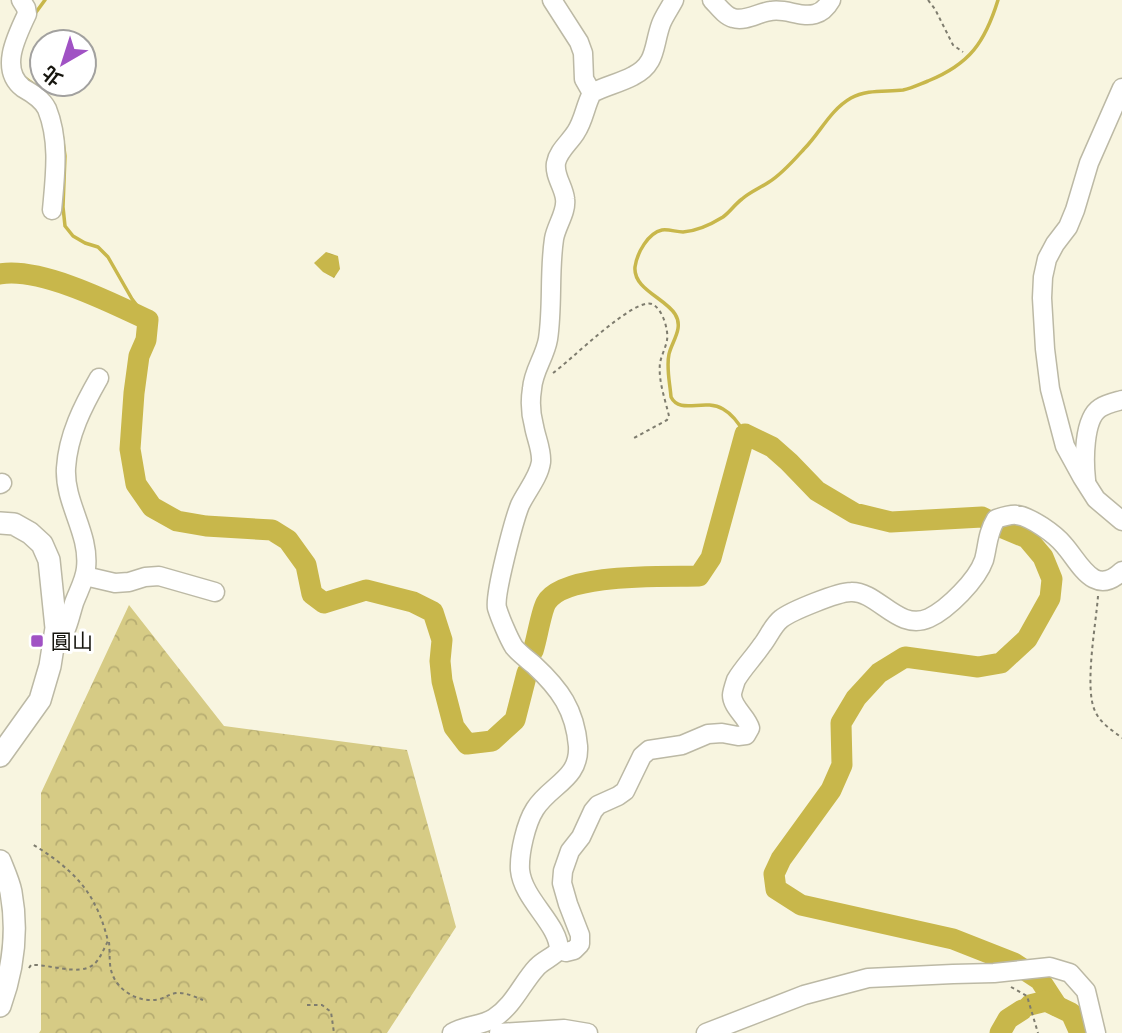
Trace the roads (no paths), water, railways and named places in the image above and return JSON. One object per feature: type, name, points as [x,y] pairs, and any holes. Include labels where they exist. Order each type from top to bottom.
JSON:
[{"type":"main road","points":[[0,523],[14,524],[43,544],[49,559],[56,628],[50,666],[40,700],[0,756]]},
{"type":"main road","points":[[0,861],[10,891],[14,929],[10,968],[0,1006]]},
{"type":"street","points":[[21,0],[27,14],[5,66],[15,83],[46,107],[55,148],[52,210]]},
{"type":"street","points":[[552,0],[579,42],[583,53],[584,79],[592,93]]},
{"type":"street","points":[[559,950],[554,933],[528,894],[520,867],[528,821],[535,808],[574,770],[578,748],[574,718],[567,703],[514,646],[496,600],[520,507],[540,468],[531,388],[548,343],[552,311],[554,239],[565,209],[566,199],[556,171],[556,162],[577,131],[592,93],[635,75],[649,64],[654,55],[661,23],[674,0]]},
{"type":"street","points":[[712,0],[727,15],[743,19],[780,10],[812,15],[821,12],[831,0]]},
{"type":"street","points":[[1122,88],[1089,163],[1068,227],[1046,259],[1042,298],[1051,389],[1065,446],[1096,499],[1122,521]]},
{"type":"street","points":[[54,646],[64,636],[87,565],[86,547],[68,486],[66,469],[76,422],[99,378]]},
{"type":"street","points":[[1086,483],[1084,459],[1093,415],[1099,408],[1122,400]]},
{"type":"street","points":[[559,950],[574,950],[580,944],[580,935],[562,883],[563,871],[570,851],[581,837],[593,811],[598,805],[625,791],[642,757],[649,750],[682,745],[708,734],[746,734],[750,728],[748,721],[734,703],[732,695],[736,680],[780,620],[815,603],[851,592],[862,593],[906,619],[917,621],[929,618],[964,589],[979,570],[993,525],[1016,514],[1036,523],[1063,543],[1087,575],[1100,581],[1111,580],[1122,571]]},
{"type":"street","points":[[85,576],[115,583],[159,576],[215,592]]},
{"type":"street","points":[[452,1033],[492,1019],[506,1009],[540,964],[559,950]]},
{"type":"street","points":[[706,1033],[804,995],[868,978],[1009,979],[1038,968],[1050,967],[1070,973],[1086,991],[1096,1033]]},
{"type":"street","points":[[499,1033],[564,1029],[588,1033]]},
{"type":"water","points":[[326,252],[338,256],[340,269],[334,278],[314,263]]},
{"type":"waterway","points":[[34,15],[45,0]]},
{"type":"waterway","points":[[745,434],[736,420],[723,409],[708,405],[680,405],[671,397],[668,359],[678,329],[677,319],[670,308],[639,281],[635,267],[641,250],[657,232],[694,230],[723,217],[737,203],[783,171],[837,109],[851,98],[870,92],[906,89],[955,67],[981,40],[998,0]]},
{"type":"waterway","points":[[62,134],[65,156],[65,226],[73,236],[98,247],[108,257],[132,299],[148,320]]},
{"type":"waterway","points":[[0,274],[16,273],[54,281],[148,320],[146,340],[139,356],[130,449],[136,484],[152,507],[177,521],[206,526],[272,530],[288,540],[306,565],[312,594],[324,603],[366,590],[413,602],[433,612],[442,640],[442,681],[454,727],[467,744],[492,741],[515,720],[527,673]]},
{"type":"waterway","points":[[533,651],[544,607],[556,593],[593,581],[617,578],[699,576],[711,558],[745,434],[772,447],[817,491],[854,513],[891,522],[982,517],[1027,538],[1043,557],[1052,579],[1050,598],[1027,639],[1001,663],[978,667],[905,657],[879,673],[856,698],[841,723],[842,765],[831,790],[781,859],[774,874],[776,889],[801,905],[953,939],[1014,963],[1040,980],[1057,1006]]},
{"type":"waterway","points":[[1030,1005],[1046,1001],[1071,1013],[1080,1033]]},
{"type":"waterway","points":[[1000,1033],[1008,1019],[1022,1010]]},
{"type":"place","name":"圓山","points":[[37,641]]}]
